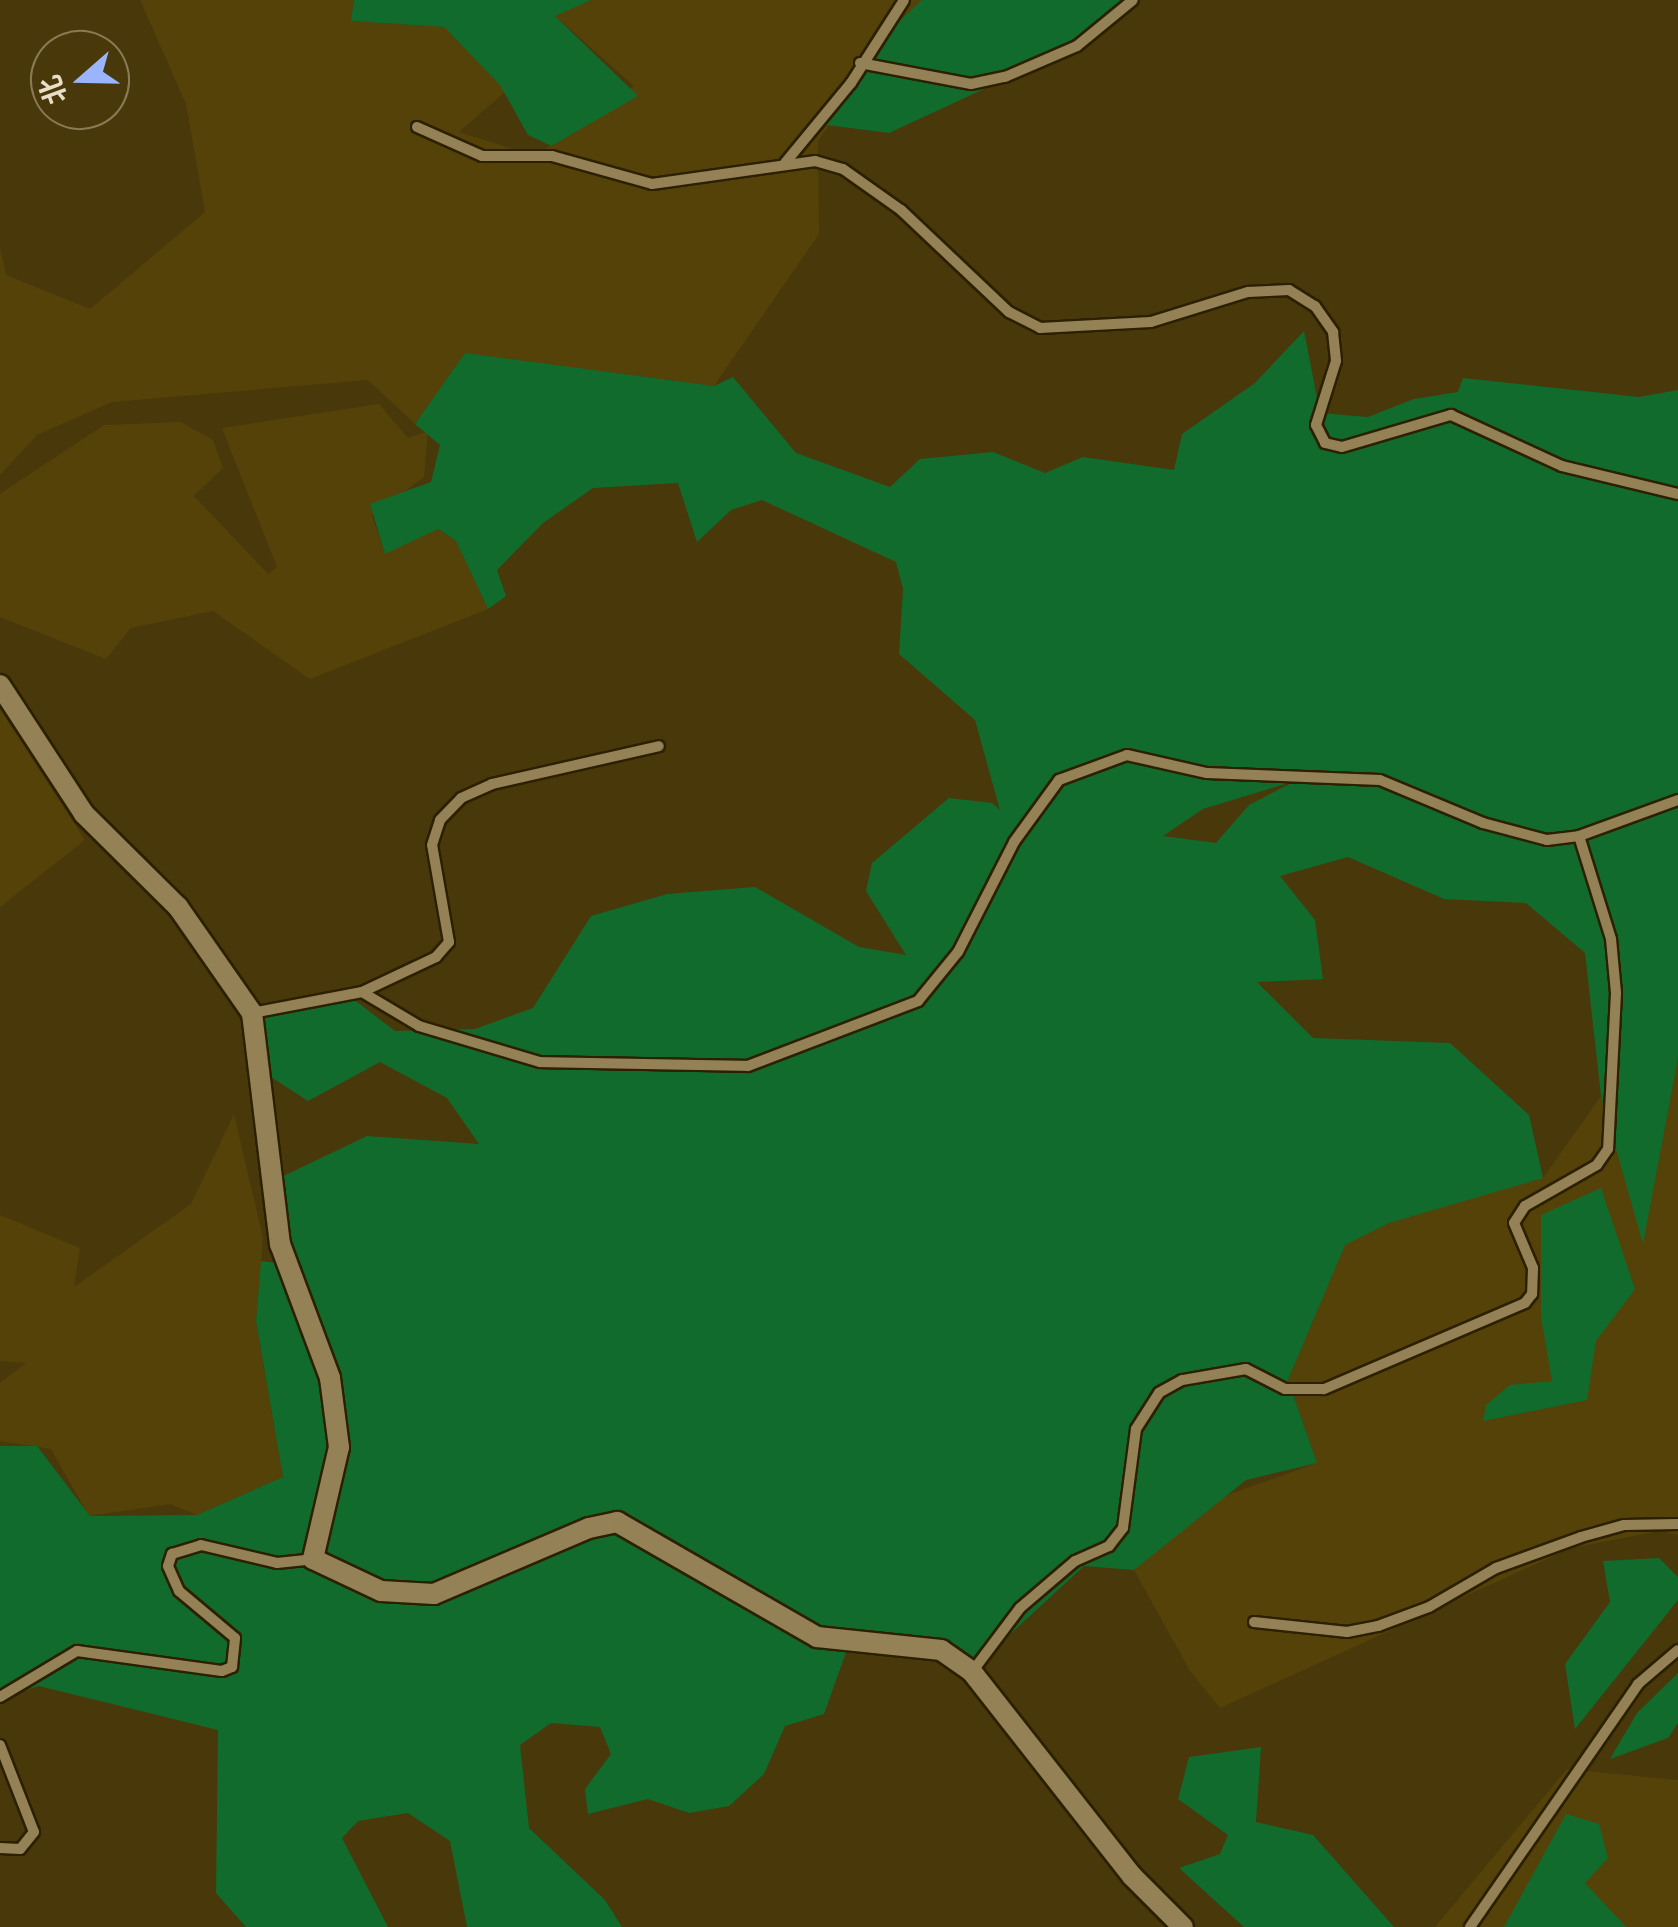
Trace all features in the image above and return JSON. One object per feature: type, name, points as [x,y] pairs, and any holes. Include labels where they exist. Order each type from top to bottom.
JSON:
[{"type":"street","points":[[0,685],[84,814],[178,907],[252,1014],[280,1244],[330,1378],[339,1446],[313,1560],[381,1591],[434,1594],[589,1528],[616,1522],[818,1637],[941,1650],[972,1672],[1132,1876],[1183,1927]]},
{"type":"lane","points":[[785,163],[904,0]]},
{"type":"lane","points":[[860,63],[971,84],[1005,78],[1077,46],[1133,0]]},
{"type":"lane","points":[[417,127],[482,156],[552,156],[652,184],[815,161],[873,188],[1010,312],[1040,328],[1151,322],[1248,292],[1290,290],[1315,306],[1333,332],[1336,361],[1316,425],[1318,436],[1332,446],[1451,415],[1562,466],[1678,494]]},
{"type":"lane","points":[[252,1014],[362,992],[436,957],[450,942],[432,845],[440,820],[461,798],[492,784],[659,746]]},
{"type":"lane","points":[[362,992],[419,1026],[540,1062],[748,1066],[852,1032],[918,1001],[958,952],[1014,842],[1059,780],[1127,754],[1207,773],[1380,780],[1483,823],[1547,840],[1579,836],[1678,800]]},
{"type":"lane","points":[[972,1672],[1020,1608],[1075,1561],[1109,1546],[1123,1528],[1136,1428],[1159,1393],[1182,1380],[1246,1369],[1285,1388],[1324,1389],[1524,1303],[1532,1294],[1533,1268],[1514,1223],[1525,1206],[1597,1166],[1608,1149],[1616,993],[1611,939],[1579,836]]},
{"type":"lane","points":[[1254,1622],[1347,1632],[1378,1626],[1429,1607],[1496,1568],[1580,1537],[1624,1525],[1678,1524]]},
{"type":"lane","points":[[0,1697],[77,1650],[211,1671],[232,1667],[236,1638],[179,1591],[168,1566],[172,1554],[201,1544],[277,1563],[313,1560]]},
{"type":"lane","points":[[1470,1927],[1638,1684],[1678,1650]]},
{"type":"lane","points":[[0,1745],[34,1832],[20,1849],[0,1848]]},
{"type":"shaded area","points":[[140,0],[354,0],[351,21],[444,27],[506,91],[459,132],[535,156],[634,86],[554,15],[591,0],[928,0],[887,43],[818,141],[819,234],[714,386],[465,354],[415,424],[368,380],[112,402],[37,435],[0,475],[0,247],[6,275],[90,309],[205,212],[186,104]]},
{"type":"shaded area","points":[[379,404],[408,438],[428,431],[424,477],[372,516],[385,553],[428,523],[456,541],[488,609],[310,679],[213,611],[131,628],[106,659],[0,617],[0,494],[104,425],[181,422],[213,440],[223,468],[194,496],[268,574],[277,567],[222,428]]},
{"type":"shaded area","points":[[0,709],[85,840],[0,907]]},
{"type":"shaded area","points":[[1678,1058],[1678,1535],[1660,1531],[1571,1548],[1220,1708],[1190,1671],[1134,1570],[1219,1498],[1317,1463],[1288,1380],[1345,1244],[1482,1178],[1543,1178],[1601,1096],[1643,1241]]},
{"type":"shaded area","points":[[234,1114],[263,1238],[256,1322],[283,1477],[197,1515],[170,1504],[89,1516],[51,1449],[0,1441],[0,1383],[26,1363],[0,1361],[0,1215],[80,1248],[74,1287],[191,1204]]},
{"type":"shaded area","points":[[1567,1769],[1678,1780],[1678,1927],[1435,1927]]},
{"type":"green space","points":[[354,0],[591,0],[555,16],[638,96],[551,146],[528,135],[500,85],[444,27],[351,21]]},
{"type":"green space","points":[[922,0],[1132,0],[1077,46],[889,133],[819,124],[864,54]]},
{"type":"green space","points":[[1304,331],[1320,413],[1368,417],[1414,399],[1458,392],[1463,378],[1639,397],[1678,390],[1678,1058],[1643,1244],[1601,1096],[1585,953],[1526,903],[1444,899],[1348,857],[1280,876],[1315,920],[1323,979],[1257,982],[1313,1038],[1450,1043],[1529,1115],[1543,1178],[1389,1223],[1345,1245],[1288,1380],[1317,1463],[1246,1480],[1134,1570],[1084,1566],[978,1664],[849,1644],[824,1714],[785,1726],[764,1774],[729,1806],[689,1813],[648,1799],[588,1814],[585,1789],[611,1754],[600,1727],[551,1723],[520,1745],[529,1828],[605,1900],[622,1927],[467,1927],[450,1841],[408,1813],[358,1821],[342,1838],[388,1927],[246,1927],[216,1893],[218,1730],[39,1686],[0,1698],[0,1446],[37,1446],[90,1516],[197,1515],[283,1477],[256,1321],[261,1261],[300,1266],[271,1182],[367,1136],[479,1144],[447,1098],[380,1062],[308,1101],[257,1068],[252,1013],[348,995],[395,1031],[475,1029],[533,1008],[591,916],[667,894],[755,887],[859,947],[906,955],[866,891],[872,863],[949,798],[992,803],[1000,810],[975,720],[899,654],[903,589],[896,562],[762,500],[731,510],[697,542],[678,483],[593,488],[543,523],[497,570],[506,596],[488,609],[456,541],[438,529],[385,554],[370,504],[431,482],[440,445],[415,424],[465,353],[714,386],[733,377],[796,453],[890,487],[920,459],[993,452],[1045,473],[1083,457],[1174,470],[1182,434],[1255,383]],"holes":[[[1295,781],[1249,805],[1216,843],[1163,836],[1203,809]]]},
{"type":"green space","points":[[1601,1188],[1635,1289],[1596,1341],[1587,1400],[1483,1421],[1486,1405],[1510,1385],[1552,1381],[1541,1317],[1541,1215]]},
{"type":"green space","points":[[1659,1558],[1678,1577],[1678,1600],[1575,1729],[1565,1664],[1610,1602],[1603,1561]]},
{"type":"green space","points":[[1678,1673],[1678,1723],[1668,1738],[1610,1759],[1637,1713]]},
{"type":"green space","points":[[1261,1747],[1256,1822],[1313,1835],[1394,1927],[1244,1927],[1179,1868],[1220,1854],[1228,1835],[1178,1799],[1189,1757]]},
{"type":"green space","points":[[1566,1814],[1599,1824],[1608,1858],[1585,1883],[1626,1927],[1504,1927]]}]
